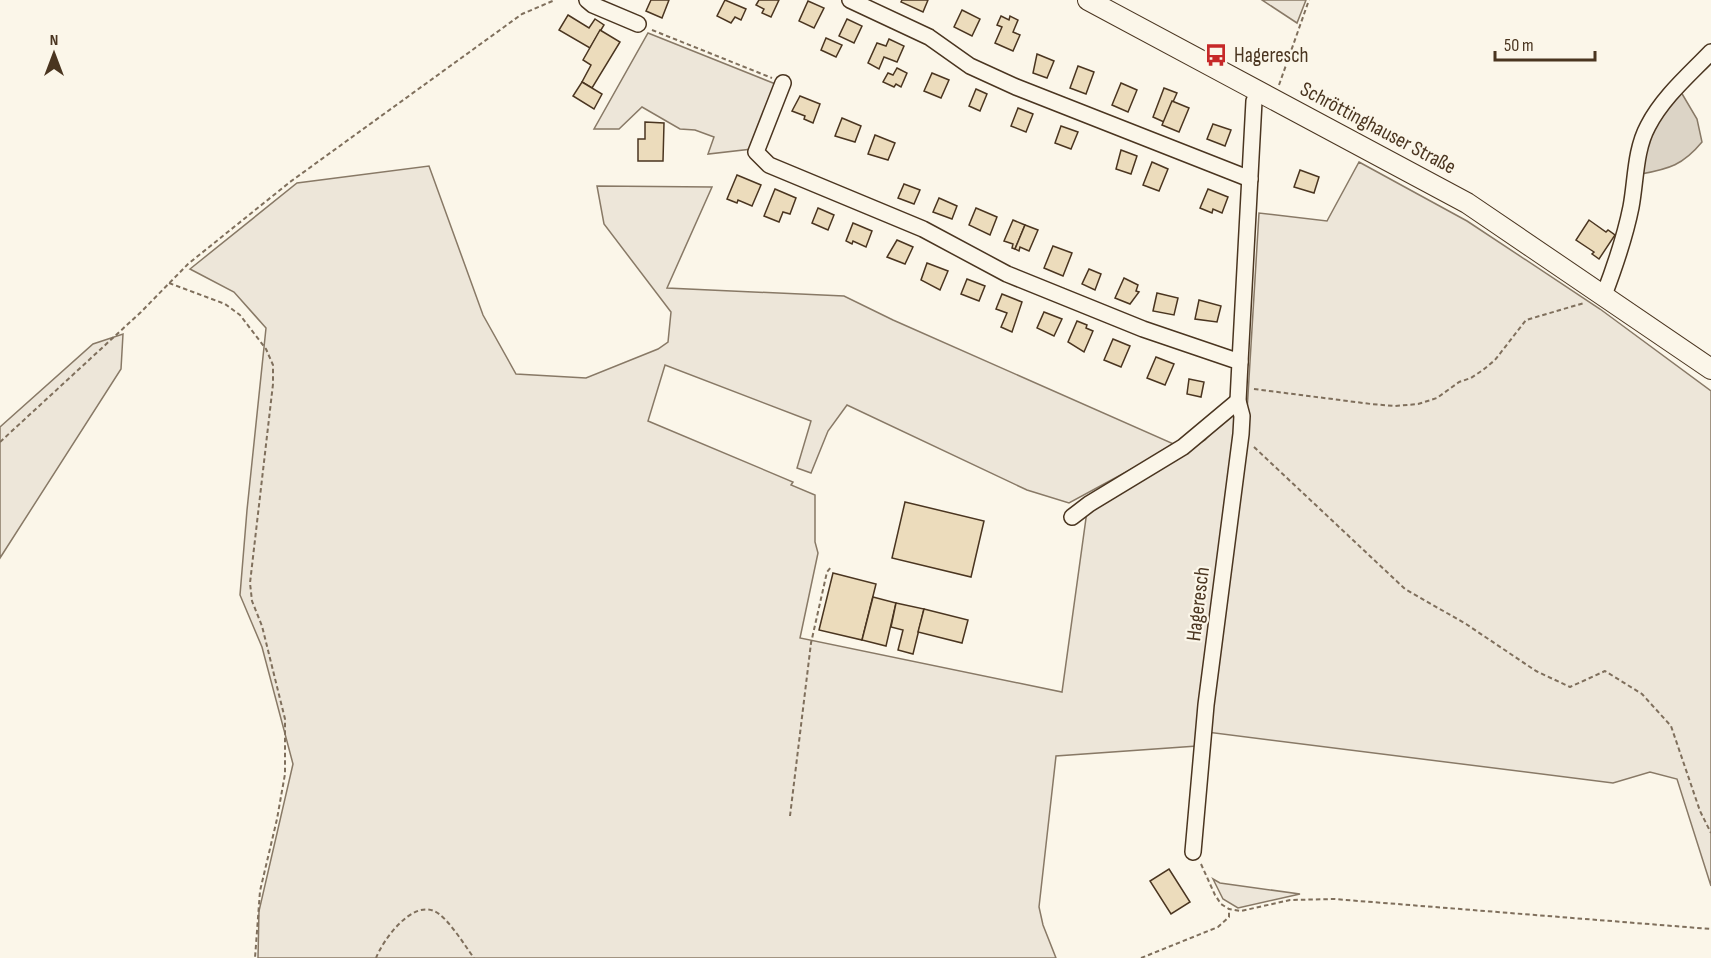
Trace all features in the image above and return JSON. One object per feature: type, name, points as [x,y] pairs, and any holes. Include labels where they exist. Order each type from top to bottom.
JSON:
[{"type":"main road","name":"Schröttinghauser Straße","points":[[1088,0],[1467,203],[1711,369]]},
{"type":"street","points":[[587,0],[593,6],[638,24]]},
{"type":"street","points":[[850,0],[929,37],[970,66],[1016,87],[1250,179]]},
{"type":"street","points":[[1605,295],[1624,240],[1632,205],[1639,153],[1647,127],[1660,106],[1711,52]]},
{"type":"street","points":[[783,82],[756,152],[769,165],[923,229],[1007,274],[1143,329],[1240,362]]},
{"type":"street","name":"Hageresch","points":[[1193,852],[1206,705],[1241,434],[1242,417],[1238,395],[1254,101],[1266,95]]},
{"type":"street","points":[[1072,517],[1089,504],[1183,447],[1238,395]]},
{"type":"path","points":[[0,442],[141,312],[188,264],[290,182],[522,14],[555,0]]},
{"type":"path","points":[[1266,95],[1299,28],[1309,0]]},
{"type":"path","points":[[638,24],[783,82]]},
{"type":"path","points":[[169,283],[225,304],[240,315],[266,349],[273,365],[273,384],[250,583],[252,601],[262,626],[285,719],[285,774],[260,891],[255,958]]},
{"type":"path","points":[[1238,395],[1275,391],[1371,404],[1418,404],[1437,398],[1459,382],[1483,370],[1495,360],[1526,320],[1597,301],[1605,295]]},
{"type":"path","points":[[1241,434],[1405,589],[1466,624],[1536,671],[1570,687],[1605,671],[1642,694],[1671,726],[1700,811],[1711,834]]},
{"type":"path","points":[[790,816],[811,643],[827,572],[832,566]]},
{"type":"path","points":[[1193,852],[1221,904],[1229,909],[1241,911],[1290,900],[1334,899],[1711,929]]},
{"type":"path","points":[[376,958],[385,940],[396,926],[418,911],[425,909],[442,916],[474,958]]},
{"type":"path","points":[[1141,958],[1218,927],[1229,917],[1229,909]]},
{"type":"shaded area","points":[[1262,0],[1306,0],[1297,23]]},
{"type":"shaded area","points":[[648,33],[778,85],[752,149],[708,154],[714,137],[695,130],[680,129],[642,107],[619,129],[594,129]]},
{"type":"shaded area","points":[[1681,92],[1697,119],[1702,142],[1675,165],[1641,174],[1644,150],[1658,116]]},
{"type":"shaded area","points":[[1359,162],[1467,221],[1600,309],[1711,391],[1711,886],[1677,779],[1650,772],[1613,783],[1207,732],[1197,746],[1056,756],[1039,907],[1043,925],[1056,958],[258,958],[259,911],[293,764],[262,647],[240,595],[266,328],[234,292],[190,269],[297,183],[429,166],[483,315],[516,374],[586,378],[658,349],[668,342],[671,312],[604,224],[597,186],[712,187],[667,288],[844,296],[893,320],[1176,445],[1069,503],[1027,490],[847,405],[828,431],[811,473],[797,468],[811,421],[665,365],[648,421],[793,482],[791,485],[815,495],[815,542],[818,553],[800,638],[1062,692],[1087,511],[1205,440],[1232,411],[1246,428],[1259,213],[1327,221]]},
{"type":"shaded area","points":[[123,334],[121,369],[0,558],[0,427],[93,344]]},
{"type":"shaded area","points":[[1213,879],[1220,883],[1300,894],[1238,908],[1223,899]]},
{"type":"building","points":[[651,0],[669,0],[662,18],[646,11]]},
{"type":"building","points":[[725,0],[746,9],[741,20],[735,17],[731,23],[717,16]]},
{"type":"building","points":[[759,0],[779,0],[771,17],[762,13],[764,9],[756,5]]},
{"type":"building","points":[[902,0],[928,0],[923,12],[901,2]]},
{"type":"building","points":[[808,1],[824,8],[814,28],[799,21]]},
{"type":"building","points":[[962,10],[980,19],[972,36],[954,27]]},
{"type":"building","points":[[568,15],[589,28],[595,19],[604,25],[590,48],[559,30]]},
{"type":"building","points":[[1001,16],[1009,20],[1010,16],[1018,20],[1013,32],[1020,35],[1013,51],[995,43],[1002,27],[997,25]]},
{"type":"building","points":[[847,19],[862,26],[854,43],[839,36]]},
{"type":"building","points":[[600,30],[620,42],[592,88],[582,82],[591,65],[583,60]]},
{"type":"building","points":[[826,38],[842,45],[836,57],[821,50]]},
{"type":"building","points":[[889,39],[904,46],[897,62],[884,57],[879,69],[868,63],[877,43],[886,46]]},
{"type":"building","points":[[1037,54],[1054,61],[1047,78],[1033,73]]},
{"type":"building","points":[[1078,66],[1094,72],[1086,94],[1070,88]]},
{"type":"building","points":[[897,68],[907,73],[901,87],[896,84],[894,87],[883,82],[888,73],[893,75]]},
{"type":"building","points":[[932,73],[949,80],[941,98],[924,91]]},
{"type":"building","points":[[582,82],[602,94],[594,109],[573,96]]},
{"type":"building","points":[[1121,83],[1137,90],[1128,112],[1112,105]]},
{"type":"building","points":[[1164,88],[1177,93],[1164,122],[1153,117]]},
{"type":"building","points":[[976,89],[987,94],[980,111],[969,106]]},
{"type":"building","points":[[800,96],[820,104],[813,123],[804,119],[805,116],[792,111]]},
{"type":"building","points":[[1172,101],[1189,108],[1179,132],[1162,125]]},
{"type":"building","points":[[1018,108],[1033,114],[1026,132],[1011,126]]},
{"type":"building","points":[[842,118],[861,126],[855,142],[835,136]]},
{"type":"building","points":[[645,122],[664,123],[663,161],[638,161],[638,139],[645,139]]},
{"type":"building","points":[[1213,124],[1231,130],[1225,146],[1207,139]]},
{"type":"building","points":[[1061,126],[1078,132],[1071,149],[1055,143]]},
{"type":"building","points":[[875,135],[895,143],[888,160],[868,154]]},
{"type":"building","points":[[1121,150],[1137,156],[1131,174],[1116,169]]},
{"type":"building","points":[[1152,162],[1168,169],[1159,191],[1143,185]]},
{"type":"building","points":[[1300,170],[1319,177],[1314,193],[1294,187]]},
{"type":"building","points":[[737,175],[761,185],[752,206],[738,200],[737,203],[727,199]]},
{"type":"building","points":[[904,184],[920,190],[914,204],[898,198]]},
{"type":"building","points":[[775,189],[796,198],[790,214],[783,212],[779,222],[764,216]]},
{"type":"building","points":[[1208,189],[1228,197],[1222,213],[1213,209],[1212,213],[1200,208]]},
{"type":"building","points":[[939,198],[957,206],[952,219],[933,212]]},
{"type":"building","points":[[818,208],[834,215],[828,230],[812,223]]},
{"type":"building","points":[[976,208],[997,217],[990,235],[969,225]]},
{"type":"building","points":[[1013,220],[1025,225],[1015,249],[1012,248],[1013,244],[1004,241]]},
{"type":"building","points":[[1589,220],[1606,232],[1608,230],[1615,235],[1599,259],[1592,254],[1594,252],[1576,240]]},
{"type":"building","points":[[853,223],[872,231],[866,247],[853,241],[852,244],[846,241]]},
{"type":"building","points":[[1025,225],[1038,230],[1029,251],[1020,247],[1019,251],[1015,249]]},
{"type":"building","points":[[897,240],[913,247],[905,264],[887,257]]},
{"type":"building","points":[[1053,246],[1072,253],[1063,276],[1044,268]]},
{"type":"building","points":[[927,263],[948,271],[940,290],[921,280]]},
{"type":"building","points":[[1089,269],[1101,274],[1095,290],[1082,284]]},
{"type":"building","points":[[1124,278],[1138,285],[1136,291],[1139,292],[1130,304],[1115,298]]},
{"type":"building","points":[[967,279],[985,286],[979,301],[961,294]]},
{"type":"building","points":[[1157,293],[1178,298],[1174,315],[1153,311]]},
{"type":"building","points":[[1002,294],[1022,302],[1012,332],[1001,327],[1007,313],[996,309]]},
{"type":"building","points":[[1199,300],[1221,306],[1217,322],[1195,319]]},
{"type":"building","points":[[1044,312],[1062,319],[1054,336],[1037,328]]},
{"type":"building","points":[[1077,321],[1087,325],[1086,328],[1093,331],[1084,352],[1068,342]]},
{"type":"building","points":[[1113,339],[1130,346],[1121,367],[1104,360]]},
{"type":"building","points":[[1156,357],[1174,364],[1165,385],[1147,378]]},
{"type":"building","points":[[1189,379],[1204,382],[1201,397],[1187,394]]},
{"type":"building","points":[[905,502],[984,521],[971,577],[892,558]]},
{"type":"building","points":[[833,573],[876,584],[862,640],[819,630]]},
{"type":"building","points":[[873,597],[896,603],[886,646],[862,640]]},
{"type":"building","points":[[896,603],[924,609],[913,654],[898,650],[903,630],[891,627]]},
{"type":"building","points":[[924,609],[968,620],[962,643],[918,632]]},
{"type":"building","points":[[1169,869],[1190,902],[1171,914],[1150,881]]},
{"type":"place","name":"Hageresch","points":[[1216,55]]}]
